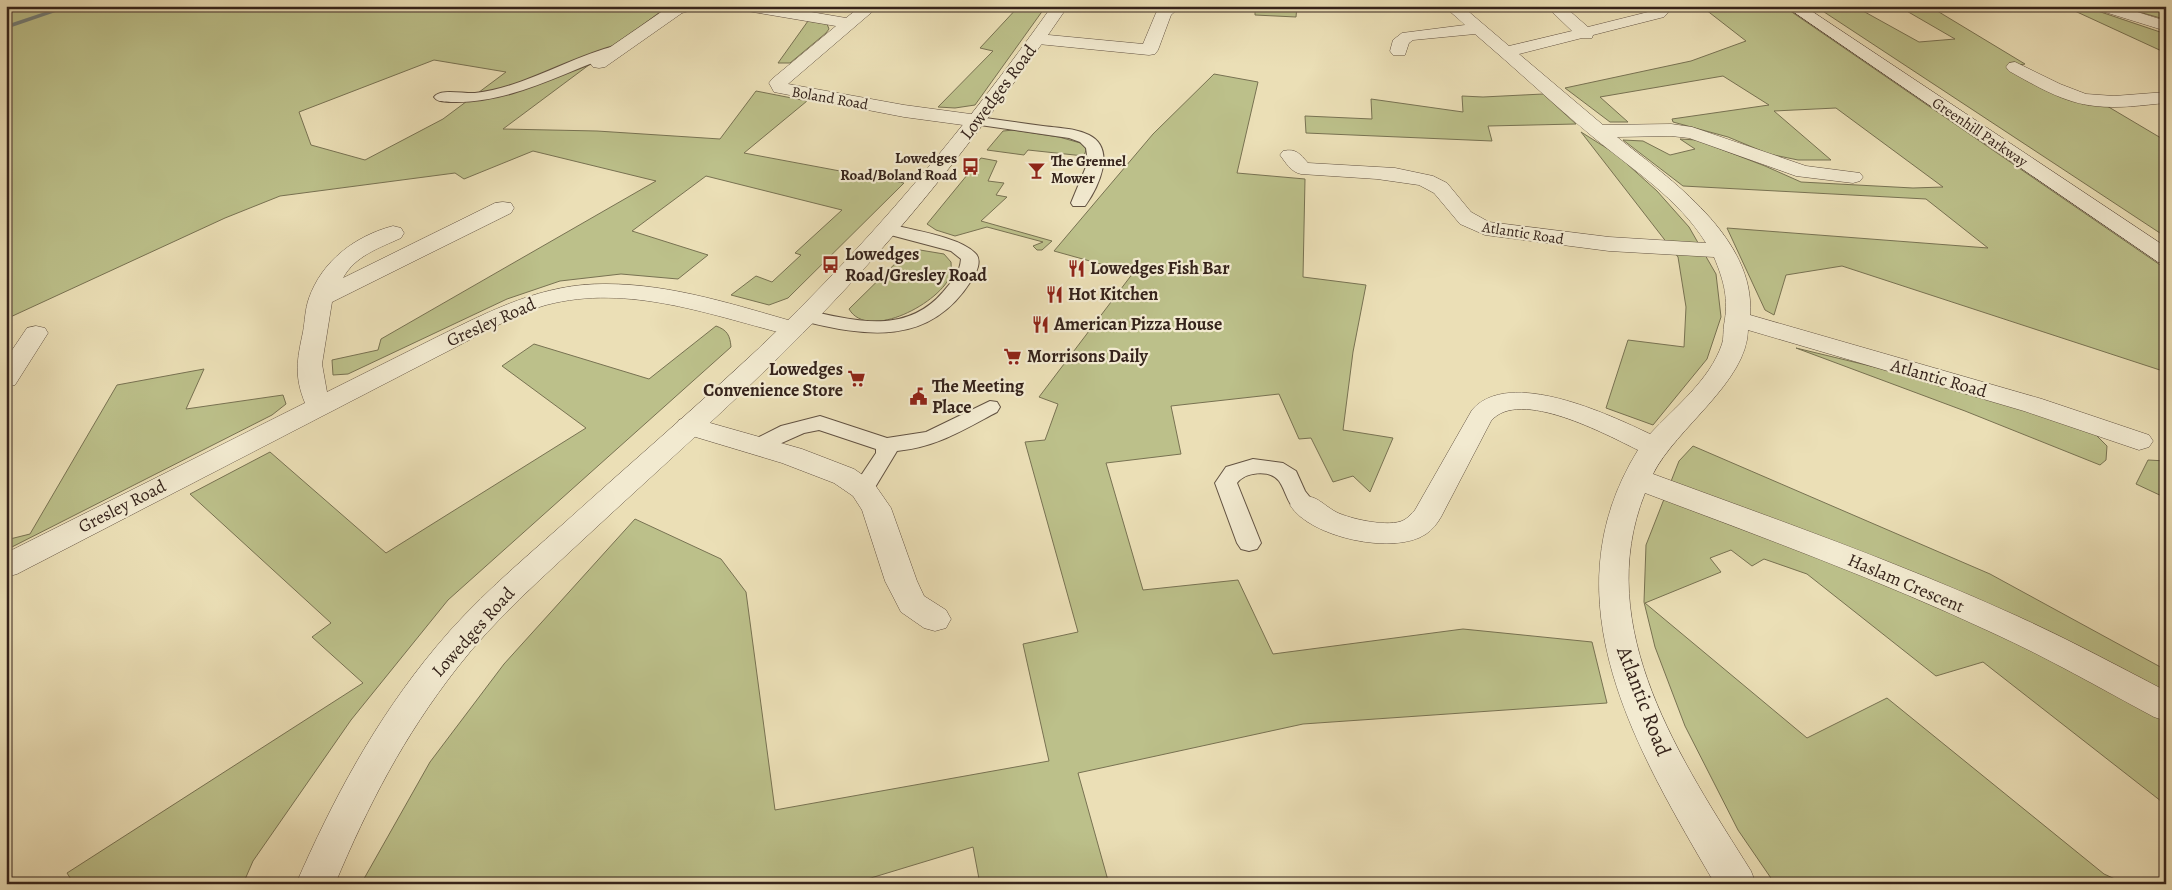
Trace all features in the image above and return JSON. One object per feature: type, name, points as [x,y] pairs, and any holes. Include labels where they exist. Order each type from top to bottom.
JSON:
[{"type":"street","points":[[598,63],[677,9],[690,6]]},
{"type":"street","points":[[747,6],[850,24]]},
{"type":"street","name":"Boland Road","points":[[870,6],[778,83],[780,88],[904,111],[978,121]]},
{"type":"street","name":"Lowedges Road","points":[[315,884],[352,803],[401,720],[434,674],[473,627],[532,569],[800,323],[889,229],[978,121],[1060,6]]},
{"type":"street","name":"Lowedges Road","points":[[1038,39],[1147,54],[1164,12],[1173,6]]},
{"type":"street","name":"Atlantic Road","points":[[1452,6],[1598,131],[1660,180],[1688,207],[1709,230],[1723,251],[1734,278],[1739,297],[1734,344],[1722,366],[1700,398],[1654,447],[1637,479],[1620,524],[1614,573],[1618,632],[1633,686],[1657,745],[1737,884]]},
{"type":"street","points":[[1554,6],[1586,34]]},
{"type":"street","name":"Greenhill Parkway","points":[[1794,6],[2166,257]]},
{"type":"street","points":[[2101,6],[2166,26]]},
{"type":"street","points":[[1507,52],[1586,34],[1658,14],[1664,8]]},
{"type":"street","points":[[1399,51],[1399,42],[1402,38],[1411,35],[1480,29]]},
{"type":"street","points":[[2015,67],[2062,92],[2095,100],[2117,101],[2166,97]]},
{"type":"street","points":[[1598,131],[1662,130],[1692,134],[1803,172],[1853,177]]},
{"type":"street","name":"Atlantic Road","points":[[1290,155],[1301,168],[1395,176],[1430,182],[1441,188],[1462,217],[1472,224],[1485,228],[1610,244],[1723,251]]},
{"type":"street","points":[[321,298],[503,208]]},
{"type":"street","points":[[319,405],[312,388],[309,364],[321,298],[336,270],[344,260],[355,251],[394,233]]},
{"type":"street","name":"Gresley Road","points":[[6,566],[319,405],[502,314],[550,298],[584,292],[619,291],[653,293],[800,323]]},
{"type":"street","name":"Atlantic Road","points":[[1738,319],[2033,405],[2139,440]]},
{"type":"street","points":[[6,379],[36,333]]},
{"type":"street","points":[[1305,505],[1327,520],[1362,532],[1396,533],[1414,528],[1426,517],[1475,426],[1487,409],[1500,402],[1517,400],[1548,405],[1616,428],[1654,447]]},
{"type":"street","points":[[689,426],[792,456],[844,476],[863,489],[876,508],[900,581],[912,604],[935,620]]},
{"type":"street","name":"Haslam Crescent","points":[[1637,479],[1803,541],[1938,596],[2056,648],[2166,707]]},
{"type":"lane","points":[[441,97],[460,99],[520,88],[554,75],[576,62],[618,49]]},
{"type":"lane","points":[[978,121],[1072,134],[1084,137],[1092,142],[1096,149],[1096,165],[1079,203]]},
{"type":"lane","points":[[800,323],[843,324],[879,328],[916,322],[935,311],[959,286],[970,268],[970,257],[957,247],[889,229]]},
{"type":"lane","points":[[759,446],[794,428],[820,423],[886,444],[915,442],[933,437],[990,407]]},
{"type":"lane","points":[[863,489],[887,453],[886,444]]},
{"type":"lane","points":[[1249,543],[1226,483],[1234,472],[1253,466],[1275,468],[1288,476],[1295,494],[1305,505]]},
{"type":"green space","points":[[6,6],[668,6],[503,129],[597,131],[720,139],[756,91],[807,101],[744,153],[904,183],[788,298],[769,305],[731,295],[756,276],[772,282],[801,255],[795,253],[842,210],[706,176],[632,231],[708,255],[678,279],[621,274],[560,281],[507,299],[348,374],[333,375],[332,360],[378,350],[381,339],[656,181],[533,151],[464,179],[455,173],[280,196],[225,218],[6,319]],"holes":[[[434,60],[506,72],[443,119],[365,160],[311,145],[299,112]]]},
{"type":"green space","points":[[1019,6],[1046,6],[975,105],[955,108],[938,107],[993,51],[980,48]]},
{"type":"green space","points":[[1255,6],[1297,6],[1296,17],[1255,15]]},
{"type":"green space","points":[[1701,6],[1783,6],[2166,269],[2166,372],[1842,266],[1786,275],[1774,315],[1765,310],[1727,228],[1988,248],[1926,199],[1683,186],[1623,140],[1643,141],[1670,155],[1695,149],[1680,139],[1697,140],[1801,182],[1913,188],[1943,187],[1836,108],[1774,111],[1831,160],[1798,160],[1769,154],[1728,137],[1673,122],[1672,119],[1769,105],[1723,76],[1600,97],[1628,122],[1610,122],[1565,88],[1691,61],[1746,41]]},
{"type":"green space","points":[[1815,6],[1854,6],[1919,42],[1955,39],[1898,6],[1929,6],[2025,64],[2006,67],[2036,85],[2107,106],[2166,141],[2166,237]]},
{"type":"green space","points":[[2064,6],[2083,6],[2166,34],[2166,53]]},
{"type":"green space","points":[[2118,6],[2166,6],[2166,20],[2164,19]]},
{"type":"green space","points":[[808,21],[827,24],[829,29],[790,63],[778,63]]},
{"type":"green space","points":[[1214,74],[1258,82],[1237,173],[1305,179],[1303,277],[1366,285],[1353,352],[1343,430],[1393,438],[1370,492],[1353,476],[1333,482],[1311,438],[1299,439],[1279,394],[1171,406],[1181,454],[1106,463],[1143,590],[1238,580],[1273,654],[1463,629],[1592,642],[1607,703],[1303,724],[1078,773],[1109,884],[980,884],[973,847],[851,884],[361,884],[430,762],[504,664],[635,519],[721,559],[746,592],[775,810],[1049,761],[1023,644],[1078,632],[1025,442],[1045,440],[1058,404],[1039,397],[1133,273],[1054,251],[1153,134]]},
{"type":"green space","points":[[1543,94],[1576,124],[1488,126],[1492,141],[1306,133],[1305,116],[1372,119],[1371,99],[1463,112],[1462,96],[1483,97]]},
{"type":"green space","points":[[1014,130],[1059,137],[1084,144],[1086,150],[1084,156],[1028,150],[1024,155],[987,150],[1003,131]]},
{"type":"green space","points":[[1581,132],[1616,154],[1657,191],[1689,227],[1716,274],[1721,317],[1707,359],[1653,425],[1606,408],[1628,340],[1684,347],[1686,307],[1678,257]]},
{"type":"green space","points":[[981,158],[997,161],[988,181],[1004,183],[996,195],[1007,197],[981,221],[1052,241],[1042,250],[1037,250],[1033,246],[1043,242],[987,227],[955,236],[936,230],[927,224]]},
{"type":"green space","points":[[920,250],[944,254],[951,262],[951,274],[945,285],[934,296],[920,306],[887,320],[872,321],[858,318],[849,309],[907,252]]},
{"type":"green space","points":[[716,326],[723,329],[727,334],[731,347],[448,600],[351,720],[253,861],[243,884],[74,884],[67,873],[363,683],[312,637],[331,623],[190,494],[270,452],[386,553],[586,428],[502,366],[534,344],[649,379]]},
{"type":"green space","points":[[1796,348],[1887,370],[2055,419],[2095,434],[2107,446],[2106,460],[2100,465],[1965,411]]},
{"type":"green space","points":[[204,369],[186,409],[283,395],[286,404],[272,415],[6,550],[6,540],[30,534],[117,385]]},
{"type":"green space","points":[[1693,446],[1990,574],[2166,670],[2166,805],[1983,662],[1936,676],[1807,574],[1764,559],[1752,566],[1731,550],[1710,558],[1721,572],[1645,603],[1807,738],[1887,698],[2104,874],[2126,884],[1775,884],[1738,830],[1685,726],[1655,647],[1644,602],[1646,545],[1679,461]]},
{"type":"green space","points":[[2148,460],[2166,461],[2166,498],[2136,484]]},
{"type":"waterway","points":[[6,27],[70,6]]},
{"type":"place","name":"Lowedges Road/Boland Road","points":[[971,167]]},
{"type":"place","name":"The Grennel Mower","points":[[1037,170]]},
{"type":"place","name":"Lowedges Road/Gresley Road","points":[[831,264]]},
{"type":"place","name":"Lowedges Fish Bar","points":[[1076,268]]},
{"type":"place","name":"Hot Kitchen","points":[[1054,294]]},
{"type":"place","name":"American Pizza House","points":[[1040,324]]},
{"type":"place","name":"Morrisons Daily","points":[[1013,356]]},
{"type":"place","name":"Lowedges Convenience Store","points":[[857,379]]},
{"type":"place","name":"The Meeting Place","points":[[918,396]]}]
